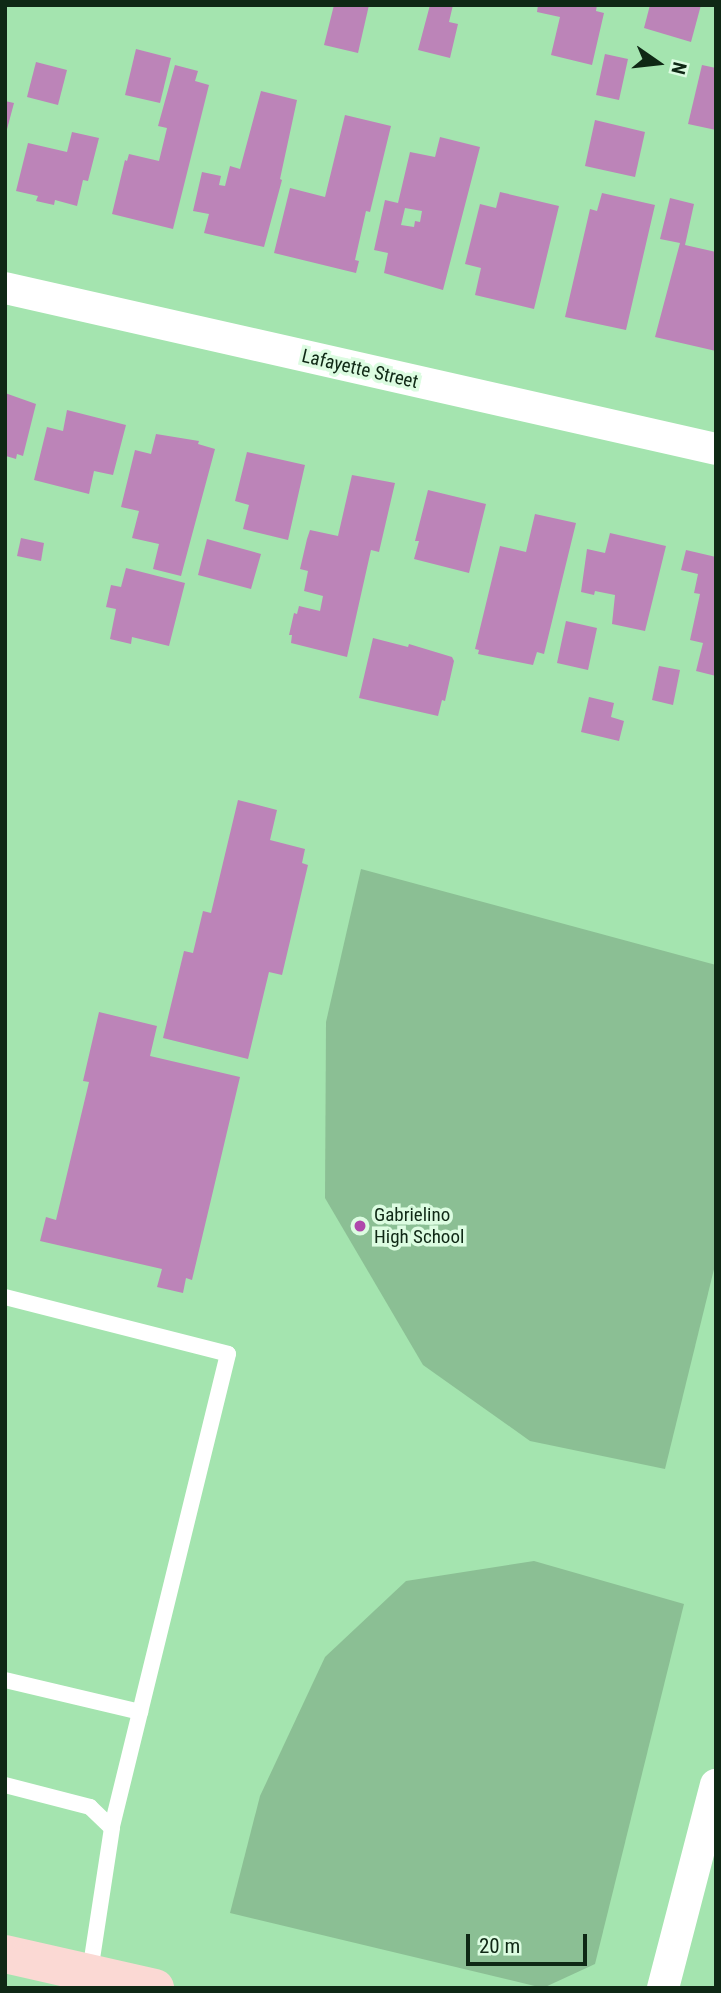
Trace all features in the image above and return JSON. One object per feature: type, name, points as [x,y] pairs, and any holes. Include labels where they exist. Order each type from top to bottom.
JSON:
[{"type":"main road","points":[[5,1954],[155,1988]]},
{"type":"street","name":"Lafayette Street","points":[[5,288],[716,449]]},
{"type":"street","points":[[663,1988],[716,1785]]},
{"type":"lane","points":[[5,1297],[228,1354],[112,1828],[90,1972]]},
{"type":"lane","points":[[5,1680],[140,1712]]},
{"type":"lane","points":[[5,1785],[90,1807],[112,1828]]},
{"type":"green space","points":[[361,869],[716,965],[716,1261],[665,1469],[530,1441],[423,1365],[325,1198],[326,1022]]},
{"type":"green space","points":[[534,1561],[684,1604],[595,1964],[543,1988],[230,1913],[260,1796],[325,1657],[406,1581]]},
{"type":"building","points":[[334,5],[369,5],[358,53],[324,45]]},
{"type":"building","points":[[430,5],[453,5],[449,22],[458,24],[450,58],[418,50]]},
{"type":"building","points":[[538,5],[597,5],[596,11],[604,13],[592,65],[551,55],[560,17],[537,12]]},
{"type":"building","points":[[650,5],[701,5],[691,42],[644,28]]},
{"type":"building","points":[[136,49],[171,58],[160,103],[125,95]]},
{"type":"building","points":[[605,54],[628,59],[619,100],[596,95]]},
{"type":"building","points":[[36,62],[67,70],[58,105],[27,97]]},
{"type":"building","points":[[175,65],[198,71],[195,81],[209,85],[173,229],[112,214],[125,160],[127,161],[129,154],[159,161],[167,128],[158,126]]},
{"type":"building","points":[[702,65],[716,68],[716,130],[688,124]]},
{"type":"building","points":[[261,91],[297,100],[280,179],[282,180],[264,247],[204,233],[209,214],[193,211],[202,172],[221,176],[219,185],[225,186],[230,166],[240,169]]},
{"type":"building","points":[[5,101],[14,103],[6,133],[5,133]]},
{"type":"building","points":[[345,115],[391,126],[370,212],[366,211],[355,260],[359,261],[356,273],[274,253],[290,188],[325,197]]},
{"type":"building","points":[[595,120],[645,132],[635,177],[585,166]]},
{"type":"building","points":[[72,132],[99,138],[88,181],[83,180],[77,206],[55,200],[54,205],[36,201],[38,196],[16,191],[28,143],[67,152]]},
{"type":"building","points":[[440,137],[480,147],[443,290],[384,273],[388,253],[374,250],[385,200],[398,203],[410,152],[435,157]],"holes":[[[405,208],[422,211],[420,222],[415,221],[414,227],[401,225]]]},
{"type":"building","points":[[500,192],[559,206],[534,309],[475,295],[481,268],[465,264],[480,204],[496,208]]},
{"type":"building","points":[[602,193],[655,205],[626,330],[565,317],[590,209],[597,211]]},
{"type":"building","points":[[670,198],[694,204],[685,245],[716,252],[716,351],[655,337],[680,243],[660,239]]},
{"type":"building","points":[[5,393],[36,404],[23,456],[17,454],[16,459],[6,456]]},
{"type":"building","points":[[67,410],[126,425],[113,475],[94,471],[89,494],[34,480],[47,427],[63,431]]},
{"type":"building","points":[[156,434],[199,441],[198,444],[215,449],[181,576],[153,569],[159,544],[132,538],[139,511],[121,507],[135,450],[151,454]]},
{"type":"building","points":[[247,452],[305,465],[288,540],[243,529],[249,505],[235,501]]},
{"type":"building","points":[[352,475],[395,483],[379,552],[371,550],[347,657],[291,643],[292,635],[289,635],[294,613],[297,614],[299,606],[320,611],[323,596],[304,591],[308,571],[300,569],[307,539],[310,530],[338,536]]},
{"type":"building","points":[[428,490],[486,504],[469,573],[414,559],[419,541],[415,541]]},
{"type":"building","points":[[535,514],[576,523],[544,654],[537,652],[533,665],[478,654],[479,650],[475,649],[500,546],[526,552]]},
{"type":"building","points":[[610,533],[666,546],[645,631],[612,624],[615,595],[595,591],[594,595],[581,592],[587,549],[605,553]]},
{"type":"building","points":[[21,538],[44,543],[41,561],[17,556]]},
{"type":"building","points":[[207,539],[261,554],[251,589],[198,575]]},
{"type":"building","points":[[686,550],[716,557],[716,676],[696,671],[703,643],[690,640],[700,594],[694,593],[698,574],[681,570]]},
{"type":"building","points":[[126,568],[185,583],[169,646],[132,637],[131,644],[110,639],[116,609],[106,607],[111,585],[121,587]]},
{"type":"building","points":[[566,621],[597,628],[588,670],[557,663]]},
{"type":"building","points":[[373,638],[408,647],[409,644],[452,657],[454,661],[445,701],[442,700],[438,716],[359,698]]},
{"type":"building","points":[[659,666],[680,670],[673,705],[652,700]]},
{"type":"building","points":[[589,697],[614,703],[611,717],[624,721],[619,741],[581,732]]},
{"type":"building","points":[[238,800],[277,810],[270,840],[305,849],[302,863],[308,865],[282,975],[269,972],[248,1059],[163,1038],[184,951],[193,953],[203,911],[211,913]]},
{"type":"building","points":[[99,1012],[157,1026],[150,1056],[240,1077],[192,1280],[186,1278],[183,1293],[157,1287],[162,1269],[40,1241],[46,1217],[56,1220],[89,1082],[83,1081]]},
{"type":"place","name":"Gabrielino High School","points":[[360,1226]]}]
